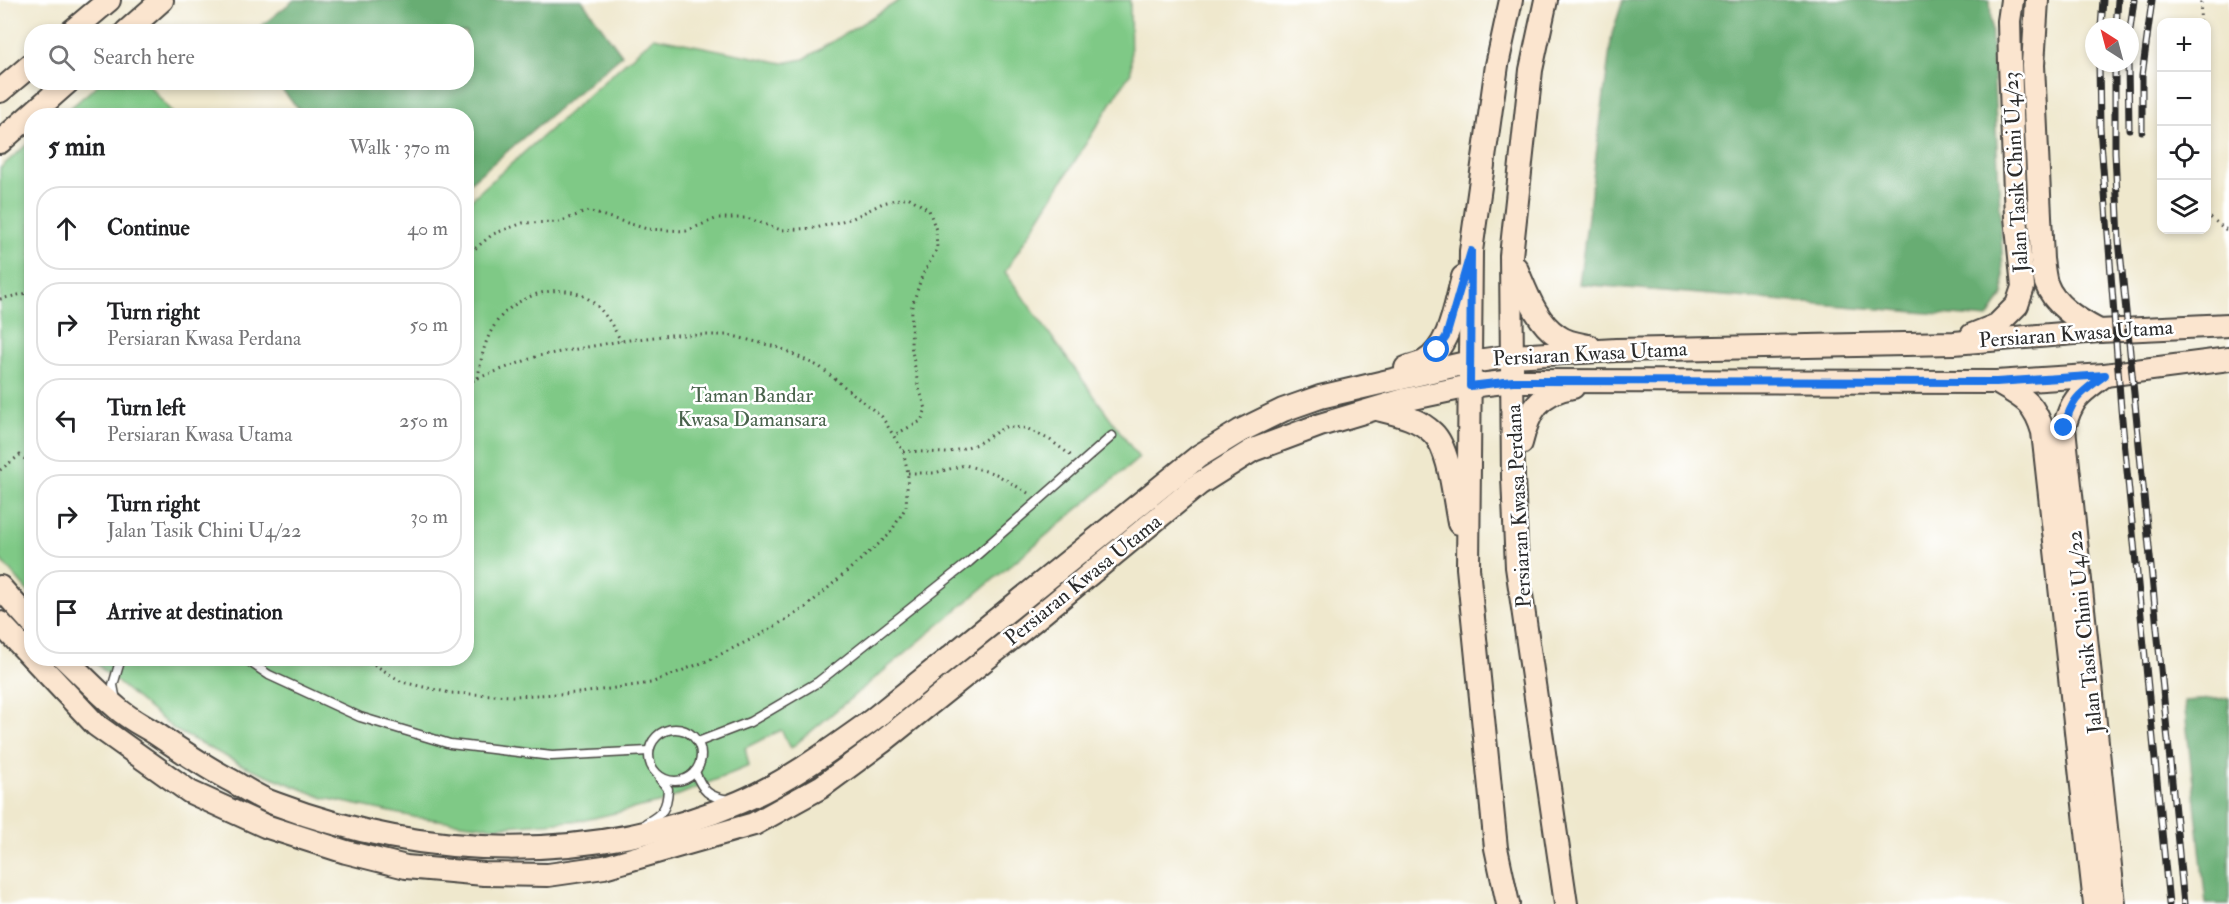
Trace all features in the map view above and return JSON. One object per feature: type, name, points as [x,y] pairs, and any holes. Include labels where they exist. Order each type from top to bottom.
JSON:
[{"type":"main road","points":[[80,24],[109,0]]},
{"type":"main road","points":[[135,24],[162,0]]},
{"type":"main road","name":"Persiaran Kwasa Perdana","points":[[1508,904],[1496,848],[1468,568],[1471,251],[1497,65],[1511,0]]},
{"type":"main road","name":"Persiaran Kwasa Perdana","points":[[1546,0],[1531,70],[1511,256],[1514,477],[1517,567],[1566,904]]},
{"type":"main road","name":"Jalan Tasik Chini U4/23","points":[[1954,343],[1997,326],[2017,305],[2023,287],[2015,193],[2009,21],[2012,0]]},
{"type":"main road","name":"Jalan Tasik Chini U4/23","points":[[2037,0],[2033,65],[2042,259],[2046,285],[2058,302],[2072,315],[2099,331]]},
{"type":"main road","points":[[0,91],[24,71]]},
{"type":"main road","points":[[39,108],[59,90]]},
{"type":"main road","points":[[0,142],[24,121]]},
{"type":"main road","points":[[1320,397],[1424,362],[1437,350],[1446,337],[1471,251]]},
{"type":"main road","points":[[1511,256],[1529,298],[1543,322],[1557,336],[1571,343],[1616,350]]},
{"type":"main road","name":"Persiaran Kwasa Utama","points":[[72,666],[118,709],[206,767],[274,804],[352,828],[421,842],[486,847],[558,847],[613,839],[673,825],[740,802],[818,759],[871,721],[1199,456],[1240,431],[1283,410],[1320,397],[1470,362],[1512,356],[1616,350],[1954,343],[2099,331],[2229,325]]},
{"type":"main road","name":"Persiaran Kwasa Utama","points":[[40,666],[96,725],[190,792],[265,826],[346,852],[406,867],[484,874],[548,875],[604,867],[754,824],[821,787],[882,742],[1013,638],[1199,484],[1253,450],[1320,424],[1470,386],[1513,381],[1996,382],[2105,375],[2229,359]]},
{"type":"main road","name":"Jalan Tasik Chini U4/22","points":[[2105,375],[2081,393],[2069,409],[2064,428],[2114,904]]},
{"type":"main road","points":[[1514,477],[1528,417],[1537,404],[1556,390],[1613,381]]},
{"type":"main road","name":"Jalan Tasik Chini U4/22","points":[[1996,382],[2024,398],[2037,414],[2043,432],[2095,904]]},
{"type":"main road","points":[[1376,408],[1423,424],[1435,434],[1444,452],[1468,568]]},
{"type":"main road","points":[[0,587],[24,608]]},
{"type":"main road","name":"Persiaran Kwasa Utama","points":[[0,623],[24,649]]},
{"type":"lane","points":[[698,742],[750,722],[818,682],[969,562],[1112,436]]},
{"type":"lane","points":[[118,709],[113,685],[119,666]]},
{"type":"lane","points":[[256,666],[269,675],[360,717],[450,744],[552,756],[649,751]]},
{"type":"lane","points":[[613,839],[656,818],[667,805],[668,789],[658,776],[649,760],[649,751],[656,737],[670,729],[686,732],[698,742],[701,760],[695,772],[684,780],[675,782],[658,776]]},
{"type":"lane","points":[[695,772],[702,788],[714,798],[740,802]]},
{"type":"path","points":[[2200,18],[2201,0]]},
{"type":"path","points":[[474,249],[493,234],[523,223],[560,222],[588,211],[647,229],[686,231],[718,218],[747,218],[781,230],[816,228],[853,218],[884,203],[908,197],[929,210],[936,230],[937,249],[922,276],[912,306],[911,345],[918,385],[926,409],[921,421],[893,436]]},
{"type":"path","points":[[2211,218],[2229,230]]},
{"type":"path","points":[[478,378],[482,352],[495,324],[513,307],[536,294],[564,290],[587,298],[606,315],[621,341]]},
{"type":"path","points":[[0,298],[24,294]]},
{"type":"path","points":[[377,666],[402,682],[450,693],[547,695],[651,683],[709,660],[760,635],[805,608],[889,536],[906,507],[908,473],[903,452],[882,417],[820,367],[780,348],[729,335],[671,335],[621,341],[538,356],[474,380]]},
{"type":"path","points":[[903,452],[947,453],[977,444],[1005,427],[1026,428],[1050,440],[1082,463]]},
{"type":"path","points":[[0,470],[20,455],[24,458]]},
{"type":"path","points":[[908,473],[934,473],[965,465],[996,474],[1040,500]]},
{"type":"green space","points":[[294,0],[582,0],[622,55],[474,179],[474,108],[298,108],[282,90],[474,90],[474,24],[264,24]]},
{"type":"green space","name":"Taman Bandar Kwasa Damansara","points":[[900,0],[1130,0],[1131,72],[1005,272],[1139,458],[791,748],[781,730],[745,748],[749,766],[662,802],[585,820],[494,827],[414,817],[324,798],[242,765],[175,730],[99,666],[474,666],[474,197],[654,37],[783,63],[804,59]]},
{"type":"green space","points":[[1623,0],[1990,0],[2004,294],[1988,318],[1579,284],[1612,34]]},
{"type":"green space","points":[[92,90],[153,90],[168,108],[70,108]]},
{"type":"green space","points":[[24,147],[24,587],[0,559],[0,168]]},
{"type":"green space","points":[[2229,698],[2229,904],[2206,904],[2184,701]]},
{"type":"railway","points":[[2102,18],[2103,0]]},
{"type":"railway","points":[[2117,18],[2118,0]]},
{"type":"railway","points":[[2132,18],[2134,0]]},
{"type":"railway","points":[[2142,131],[2142,76],[2152,0]]},
{"type":"railway","points":[[2099,72],[2100,127],[2121,409],[2169,904]]},
{"type":"railway","points":[[2115,72],[2115,152],[2119,240],[2184,904]]},
{"type":"railway","points":[[2128,72],[2129,129]]},
{"type":"route","points":[[1437,350],[1446,337],[1471,251],[1470,386],[1513,381],[1996,382],[2105,375],[2081,393],[2069,409],[2064,428]]}]
